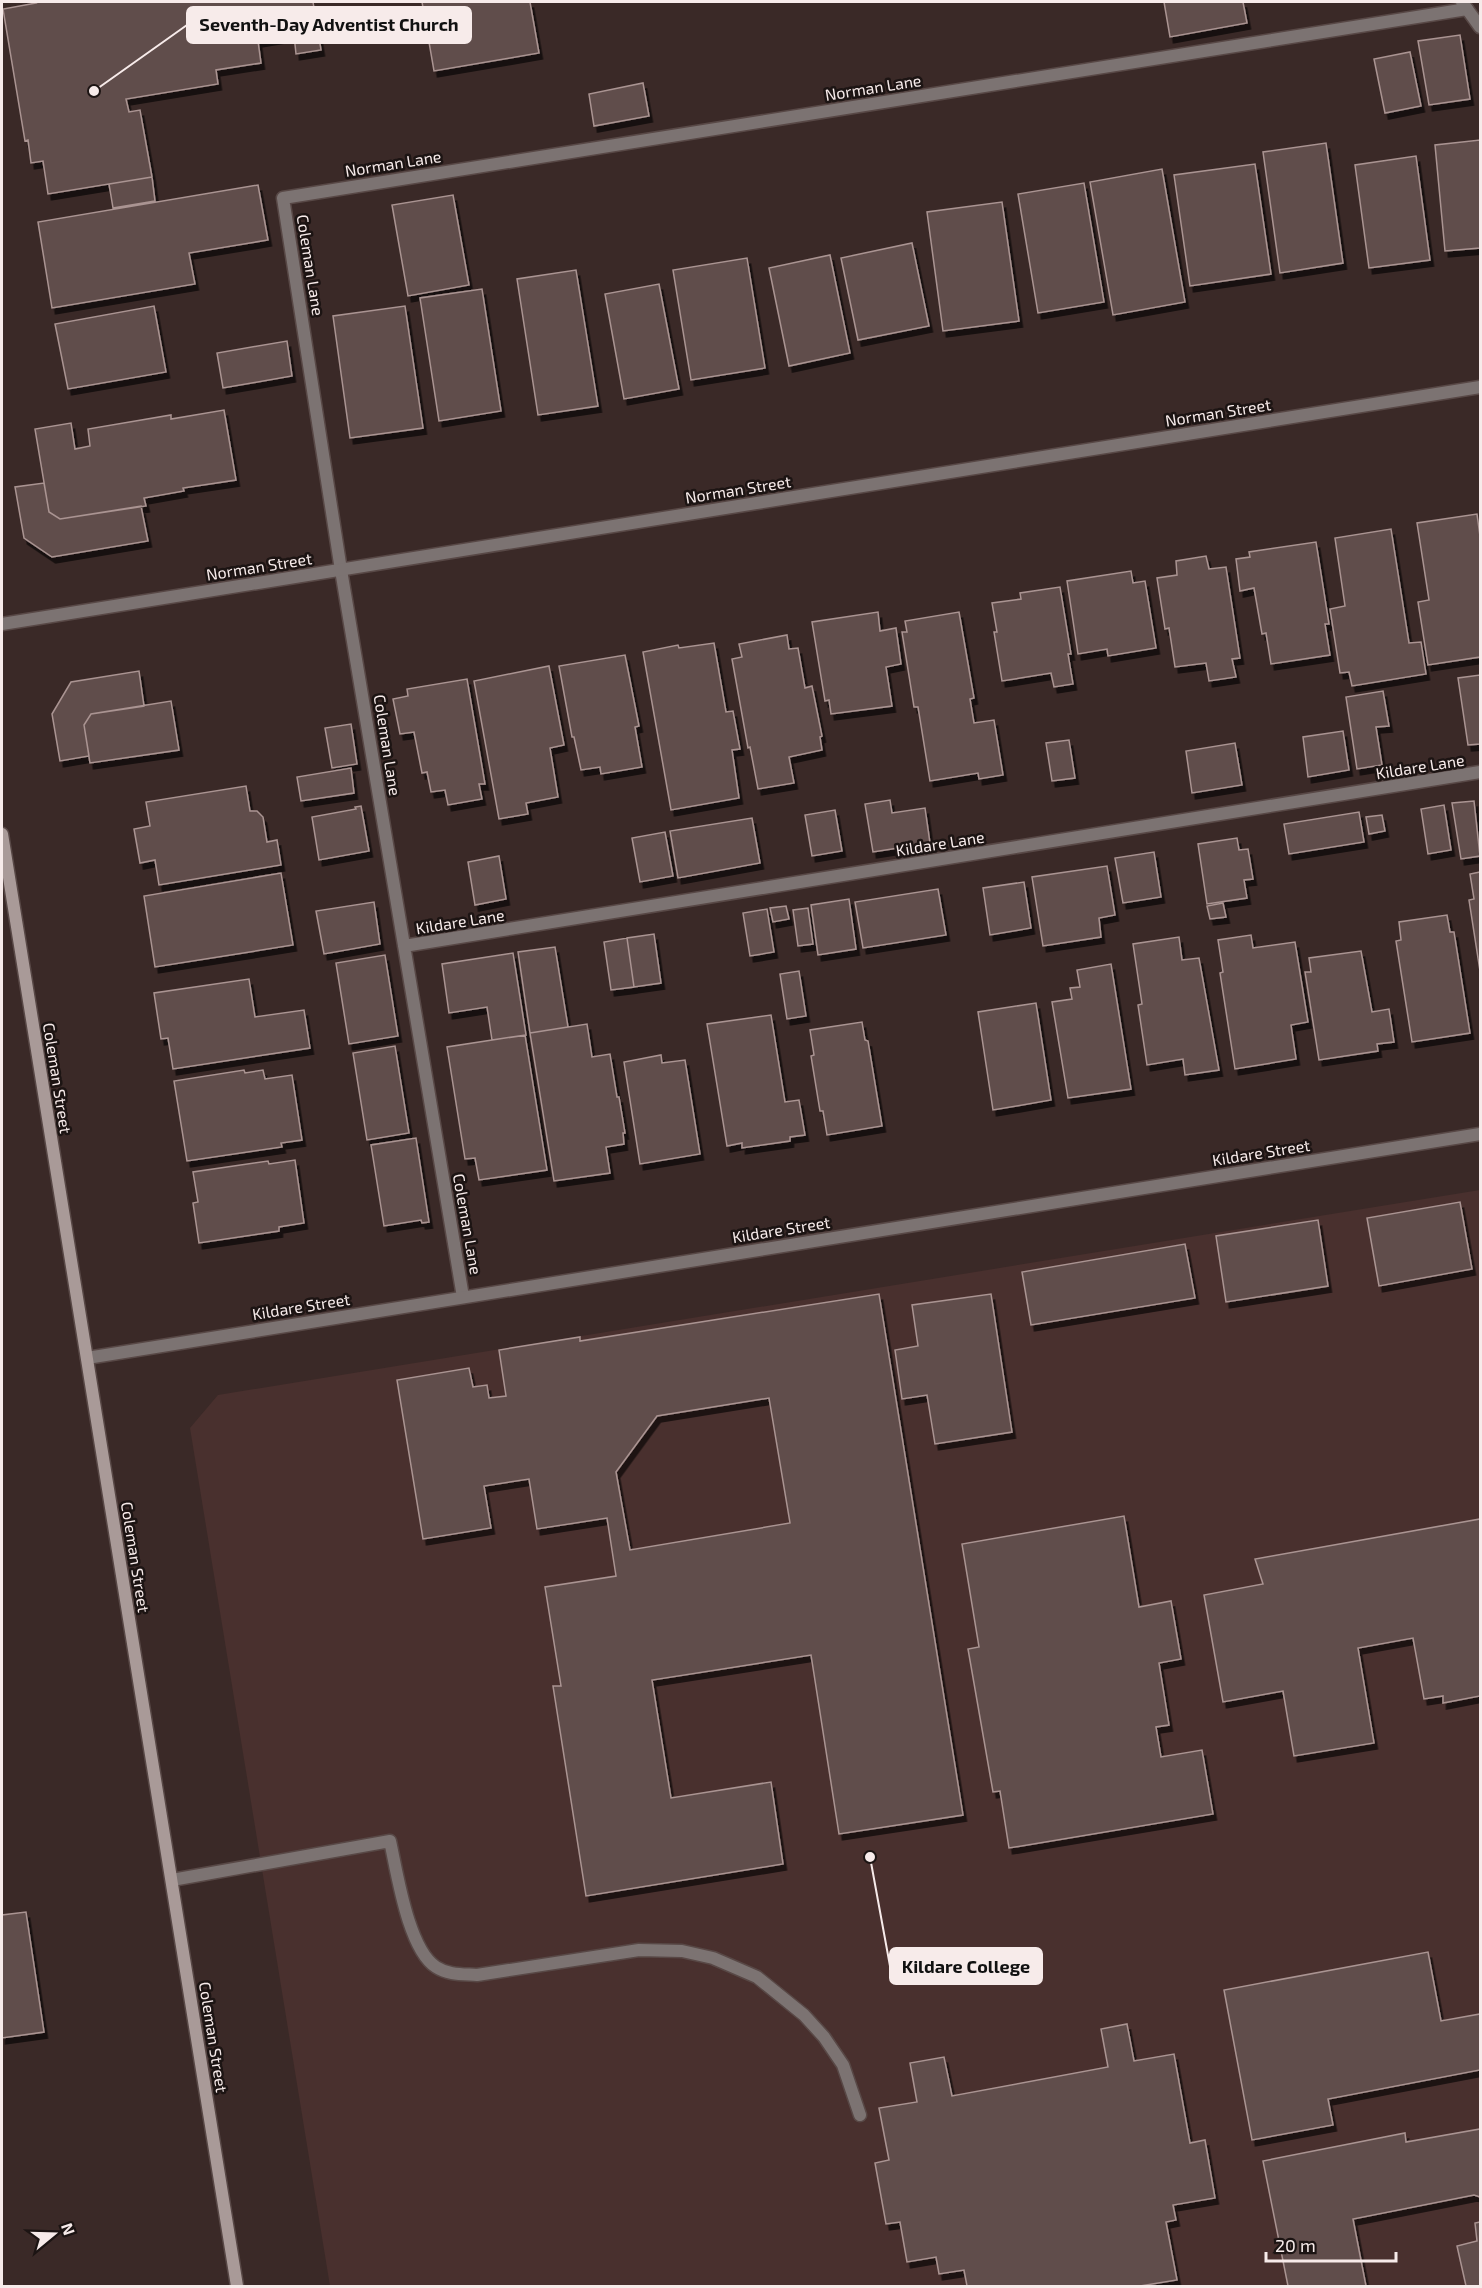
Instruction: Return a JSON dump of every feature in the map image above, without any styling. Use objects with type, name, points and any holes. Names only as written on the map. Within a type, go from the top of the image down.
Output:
[{"type":"street","points":[[1464,5],[1480,27]]},
{"type":"street","name":"Norman Lane","points":[[283,198],[1464,5]]},
{"type":"street","name":"Coleman Lane","points":[[283,198],[341,570],[463,1297]]},
{"type":"street","name":"Norman Street","points":[[2,624],[1480,387]]},
{"type":"street","name":"Kildare Lane","points":[[404,946],[1480,772]]},
{"type":"street","name":"Coleman Street","points":[[2,834],[237,2286]]},
{"type":"street","name":"Kildare Street","points":[[87,1358],[1480,1134]]},
{"type":"street","points":[[172,1880],[390,1841],[413,1936],[436,1967],[452,1974],[477,1975],[639,1950],[682,1951],[712,1958],[757,1977],[804,2015],[824,2037],[843,2065],[860,2115]]},
{"type":"shaded area","points":[[1480,1190],[1480,2286],[330,2286],[190,1428],[218,1395]]},
{"type":"building","points":[[35,2],[313,2],[321,50],[296,54],[294,35],[258,41],[261,63],[216,70],[218,84],[126,99],[129,112],[140,110],[152,177],[48,194],[43,161],[31,163],[28,140],[25,141],[3,9]]},
{"type":"building","points":[[422,2],[530,2],[539,53],[434,71]]},
{"type":"building","points":[[1164,2],[1243,2],[1247,23],[1170,37]]},
{"type":"building","points":[[1460,35],[1470,99],[1429,105],[1418,41]]},
{"type":"building","points":[[1410,52],[1421,106],[1385,113],[1374,59]]},
{"type":"building","points":[[643,83],[649,116],[594,126],[589,94]]},
{"type":"building","points":[[1480,140],[1480,248],[1445,251],[1435,145]]},
{"type":"building","points":[[1326,143],[1343,263],[1280,273],[1263,152]]},
{"type":"building","points":[[1416,156],[1430,260],[1369,268],[1355,165]]},
{"type":"building","points":[[1255,164],[1271,274],[1190,286],[1174,175]]},
{"type":"building","points":[[1162,169],[1185,302],[1113,315],[1090,182]]},
{"type":"building","points":[[152,177],[155,201],[113,208],[109,184]]},
{"type":"building","points":[[1084,183],[1104,302],[1038,313],[1018,194]]},
{"type":"building","points":[[258,185],[268,240],[189,253],[195,284],[52,308],[38,222]]},
{"type":"building","points":[[453,195],[469,285],[408,296],[392,205]]},
{"type":"building","points":[[1002,202],[1019,321],[943,331],[927,212]]},
{"type":"building","points":[[912,243],[929,326],[858,340],[841,258]]},
{"type":"building","points":[[830,255],[850,353],[789,366],[769,268]]},
{"type":"building","points":[[747,258],[765,368],[691,380],[673,270]]},
{"type":"building","points":[[576,270],[598,406],[538,415],[517,279]]},
{"type":"building","points":[[659,284],[679,389],[624,399],[605,294]]},
{"type":"building","points":[[482,289],[501,411],[439,421],[420,298]]},
{"type":"building","points":[[154,306],[166,372],[68,389],[55,324]]},
{"type":"building","points":[[405,306],[423,428],[350,438],[333,316]]},
{"type":"building","points":[[287,341],[292,376],[223,388],[217,353]]},
{"type":"building","points":[[224,410],[236,480],[183,488],[184,491],[144,498],[146,506],[60,519],[49,512],[35,429],[71,423],[75,449],[90,446],[88,429],[171,415],[171,419]]},
{"type":"building","points":[[44,483],[49,512],[60,519],[141,506],[148,541],[52,557],[24,538],[15,487]]},
{"type":"building","points":[[1477,514],[1480,536],[1480,657],[1428,665],[1418,602],[1429,600],[1417,523]]},
{"type":"building","points":[[1391,529],[1409,643],[1421,642],[1426,674],[1352,686],[1349,672],[1340,673],[1330,609],[1345,606],[1335,538]]},
{"type":"building","points":[[1316,542],[1329,624],[1325,624],[1330,655],[1271,664],[1266,633],[1262,634],[1254,588],[1240,591],[1236,559],[1250,557],[1249,552]]},
{"type":"building","points":[[1206,556],[1209,569],[1226,567],[1240,658],[1232,659],[1236,677],[1209,681],[1206,663],[1175,667],[1169,628],[1165,629],[1157,578],[1177,575],[1176,561]]},
{"type":"building","points":[[1131,571],[1133,583],[1145,581],[1156,648],[1108,656],[1107,649],[1078,654],[1067,581]]},
{"type":"building","points":[[1060,587],[1071,654],[1068,654],[1073,684],[1054,687],[1051,673],[1002,681],[992,603],[1021,599],[1020,593]]},
{"type":"building","points":[[878,612],[880,631],[896,628],[901,664],[886,667],[892,706],[831,714],[829,700],[825,701],[812,622]]},
{"type":"building","points":[[959,612],[974,698],[970,699],[974,723],[994,720],[1003,775],[979,779],[978,773],[930,781],[918,707],[914,707],[902,632],[907,632],[905,621]]},
{"type":"building","points":[[787,635],[789,649],[798,648],[805,688],[812,686],[822,736],[820,737],[822,750],[789,757],[794,783],[758,789],[732,659],[742,657],[739,644]]},
{"type":"building","points":[[714,643],[726,712],[733,711],[740,749],[732,750],[739,798],[671,810],[643,652],[678,645],[679,648]]},
{"type":"building","points":[[625,655],[639,726],[635,727],[642,767],[601,774],[600,767],[581,770],[574,737],[572,737],[559,666]]},
{"type":"building","points":[[549,666],[564,745],[550,748],[558,797],[526,803],[528,814],[499,819],[474,681]]},
{"type":"building","points":[[139,671],[144,706],[91,714],[84,725],[89,756],[60,761],[52,714],[71,682]]},
{"type":"building","points":[[1480,675],[1480,744],[1468,745],[1458,678]]},
{"type":"building","points":[[467,679],[485,784],[479,784],[482,799],[448,805],[445,790],[431,792],[427,772],[422,773],[414,732],[400,734],[393,699],[408,696],[407,689]]},
{"type":"building","points":[[1383,691],[1389,726],[1376,727],[1382,765],[1357,769],[1346,697]]},
{"type":"building","points":[[171,701],[179,750],[90,763],[84,725],[91,714]]},
{"type":"building","points":[[351,724],[357,764],[332,768],[325,728]]},
{"type":"building","points":[[1343,731],[1349,770],[1308,777],[1303,737]]},
{"type":"building","points":[[1069,740],[1075,778],[1052,781],[1046,743]]},
{"type":"building","points":[[1235,743],[1242,785],[1192,793],[1186,751]]},
{"type":"building","points":[[351,768],[354,793],[301,801],[297,777]]},
{"type":"building","points":[[246,786],[250,811],[257,811],[263,817],[267,842],[277,840],[281,865],[159,885],[155,860],[140,863],[134,829],[150,826],[146,802]]},
{"type":"building","points":[[890,800],[892,813],[925,808],[930,843],[873,852],[865,804]]},
{"type":"building","points":[[1474,801],[1480,856],[1461,859],[1452,803]]},
{"type":"building","points":[[1444,805],[1451,850],[1428,854],[1421,809]]},
{"type":"building","points":[[361,806],[369,851],[319,860],[312,817],[356,809],[355,807]]},
{"type":"building","points":[[835,810],[842,851],[812,856],[805,815]]},
{"type":"building","points":[[1359,812],[1364,842],[1289,854],[1284,824]]},
{"type":"building","points":[[1382,815],[1385,831],[1369,834],[1366,817]]},
{"type":"building","points":[[752,818],[760,863],[678,878],[670,831]]},
{"type":"building","points":[[665,832],[673,876],[640,882],[632,838]]},
{"type":"building","points":[[1237,838],[1239,850],[1248,849],[1253,879],[1244,880],[1247,898],[1207,904],[1198,844]]},
{"type":"building","points":[[1154,852],[1161,897],[1123,903],[1115,858]]},
{"type":"building","points":[[499,856],[506,899],[475,905],[468,862]]},
{"type":"building","points":[[1107,866],[1115,915],[1099,918],[1101,937],[1043,946],[1032,877]]},
{"type":"building","points":[[1480,872],[1480,971],[1469,900],[1474,899],[1470,874]]},
{"type":"building","points":[[281,873],[293,945],[155,967],[144,896]]},
{"type":"building","points":[[1024,882],[1031,928],[990,935],[983,888]]},
{"type":"building","points":[[938,889],[946,935],[863,948],[855,902]]},
{"type":"building","points":[[849,899],[856,949],[818,955],[811,905]]},
{"type":"building","points":[[374,902],[380,944],[324,954],[316,911]]},
{"type":"building","points":[[1223,903],[1226,917],[1210,919],[1207,906]]},
{"type":"building","points":[[786,906],[789,919],[773,922],[770,908]]},
{"type":"building","points":[[808,908],[813,944],[798,946],[793,910]]},
{"type":"building","points":[[767,909],[774,952],[750,956],[743,913]]},
{"type":"building","points":[[1447,915],[1450,932],[1454,932],[1470,1033],[1412,1042],[1396,941],[1401,940],[1399,922]]},
{"type":"building","points":[[654,934],[661,983],[634,987],[627,938]]},
{"type":"building","points":[[1251,935],[1253,948],[1295,942],[1308,1022],[1291,1025],[1296,1059],[1235,1069],[1220,973],[1223,972],[1218,940]]},
{"type":"building","points":[[1179,937],[1182,960],[1199,958],[1219,1070],[1185,1075],[1183,1059],[1147,1065],[1138,1005],[1142,1004],[1133,944]]},
{"type":"building","points":[[627,938],[634,987],[611,990],[604,942]]},
{"type":"building","points":[[555,947],[568,1027],[530,1033],[518,952]]},
{"type":"building","points":[[1361,951],[1372,1012],[1389,1009],[1394,1042],[1377,1044],[1378,1051],[1319,1060],[1305,972],[1311,972],[1309,958]]},
{"type":"building","points":[[513,953],[526,1035],[492,1040],[487,1007],[449,1013],[442,964]]},
{"type":"building","points":[[385,955],[398,1036],[349,1044],[336,963]]},
{"type":"building","points":[[1111,964],[1131,1089],[1068,1098],[1052,1002],[1072,999],[1070,988],[1080,987],[1077,970]]},
{"type":"building","points":[[799,971],[806,1016],[787,1019],[780,974]]},
{"type":"building","points":[[249,979],[255,1017],[304,1010],[310,1048],[173,1069],[168,1038],[161,1039],[154,993]]},
{"type":"building","points":[[1036,1003],[1051,1100],[993,1110],[978,1012]]},
{"type":"building","points":[[771,1015],[785,1102],[799,1100],[805,1135],[790,1137],[790,1141],[742,1148],[742,1143],[727,1146],[707,1024]]},
{"type":"building","points":[[862,1022],[865,1040],[868,1041],[882,1126],[827,1135],[823,1111],[820,1111],[811,1056],[814,1055],[810,1030]]},
{"type":"building","points":[[587,1024],[592,1057],[610,1054],[625,1133],[623,1133],[624,1144],[606,1147],[610,1173],[554,1181],[530,1033]]},
{"type":"building","points":[[525,1035],[547,1170],[479,1180],[475,1158],[465,1159],[447,1047]]},
{"type":"building","points":[[395,1046],[409,1133],[367,1140],[353,1053]]},
{"type":"building","points":[[661,1055],[662,1063],[685,1060],[700,1154],[640,1164],[624,1062]]},
{"type":"building","points":[[244,1070],[245,1073],[263,1070],[265,1079],[292,1075],[302,1140],[281,1143],[282,1147],[187,1161],[174,1081]]},
{"type":"building","points":[[416,1138],[429,1222],[422,1223],[421,1220],[384,1226],[371,1145]]},
{"type":"building","points":[[295,1160],[304,1223],[279,1227],[279,1231],[199,1243],[193,1203],[198,1202],[193,1172],[268,1161],[269,1164]]},
{"type":"building","points":[[1460,1202],[1472,1269],[1379,1286],[1367,1218]]},
{"type":"building","points":[[1318,1220],[1328,1286],[1226,1302],[1216,1236]]},
{"type":"building","points":[[1185,1244],[1195,1298],[1031,1325],[1022,1272]]},
{"type":"building","points":[[879,1294],[963,1815],[839,1834],[811,1655],[652,1680],[671,1798],[771,1782],[783,1864],[586,1896],[553,1686],[561,1686],[545,1587],[616,1576],[607,1518],[537,1529],[529,1479],[484,1486],[491,1528],[423,1539],[397,1380],[469,1368],[473,1387],[487,1385],[489,1398],[506,1396],[499,1350],[580,1337],[580,1341]],"holes":[[[769,1398],[790,1523],[630,1550],[616,1472],[657,1416]]]},
{"type":"building","points":[[991,1294],[1012,1432],[935,1444],[927,1395],[902,1399],[895,1350],[918,1346],[912,1305]]},
{"type":"building","points":[[1124,1516],[1139,1607],[1171,1601],[1181,1659],[1159,1663],[1169,1725],[1156,1727],[1161,1757],[1202,1750],[1213,1814],[1009,1848],[1000,1791],[993,1792],[968,1649],[979,1647],[962,1544]]},
{"type":"building","points":[[1480,1519],[1480,1696],[1443,1703],[1443,1696],[1424,1699],[1413,1638],[1358,1648],[1374,1743],[1294,1756],[1283,1691],[1223,1702],[1204,1595],[1263,1584],[1255,1559]]},
{"type":"building","points":[[26,1912],[44,2032],[2,2038],[2,1915]]},
{"type":"building","points":[[1428,1952],[1441,2021],[1480,2014],[1480,2070],[1328,2099],[1333,2125],[1252,2140],[1224,1990]]},
{"type":"building","points":[[1127,2024],[1134,2061],[1174,2054],[1190,2143],[1205,2140],[1215,2198],[1173,2205],[1176,2220],[1166,2222],[1177,2280],[1140,2286],[967,2286],[964,2270],[939,2274],[936,2257],[907,2262],[900,2222],[886,2224],[875,2163],[889,2160],[879,2108],[917,2102],[910,2063],[944,2057],[952,2096],[1108,2067],[1101,2029]]},
{"type":"building","points":[[1480,2129],[1480,2197],[1474,2195],[1353,2219],[1366,2286],[1288,2286],[1263,2161],[1405,2133],[1406,2142]]},
{"type":"building","points":[[1480,2222],[1480,2286],[1466,2286],[1457,2246],[1477,2241],[1475,2223]]},
{"type":"place","name":"Seventh-Day Adventist Church","points":[[94,91]]},
{"type":"place","name":"Kildare College","points":[[870,1857]]}]
